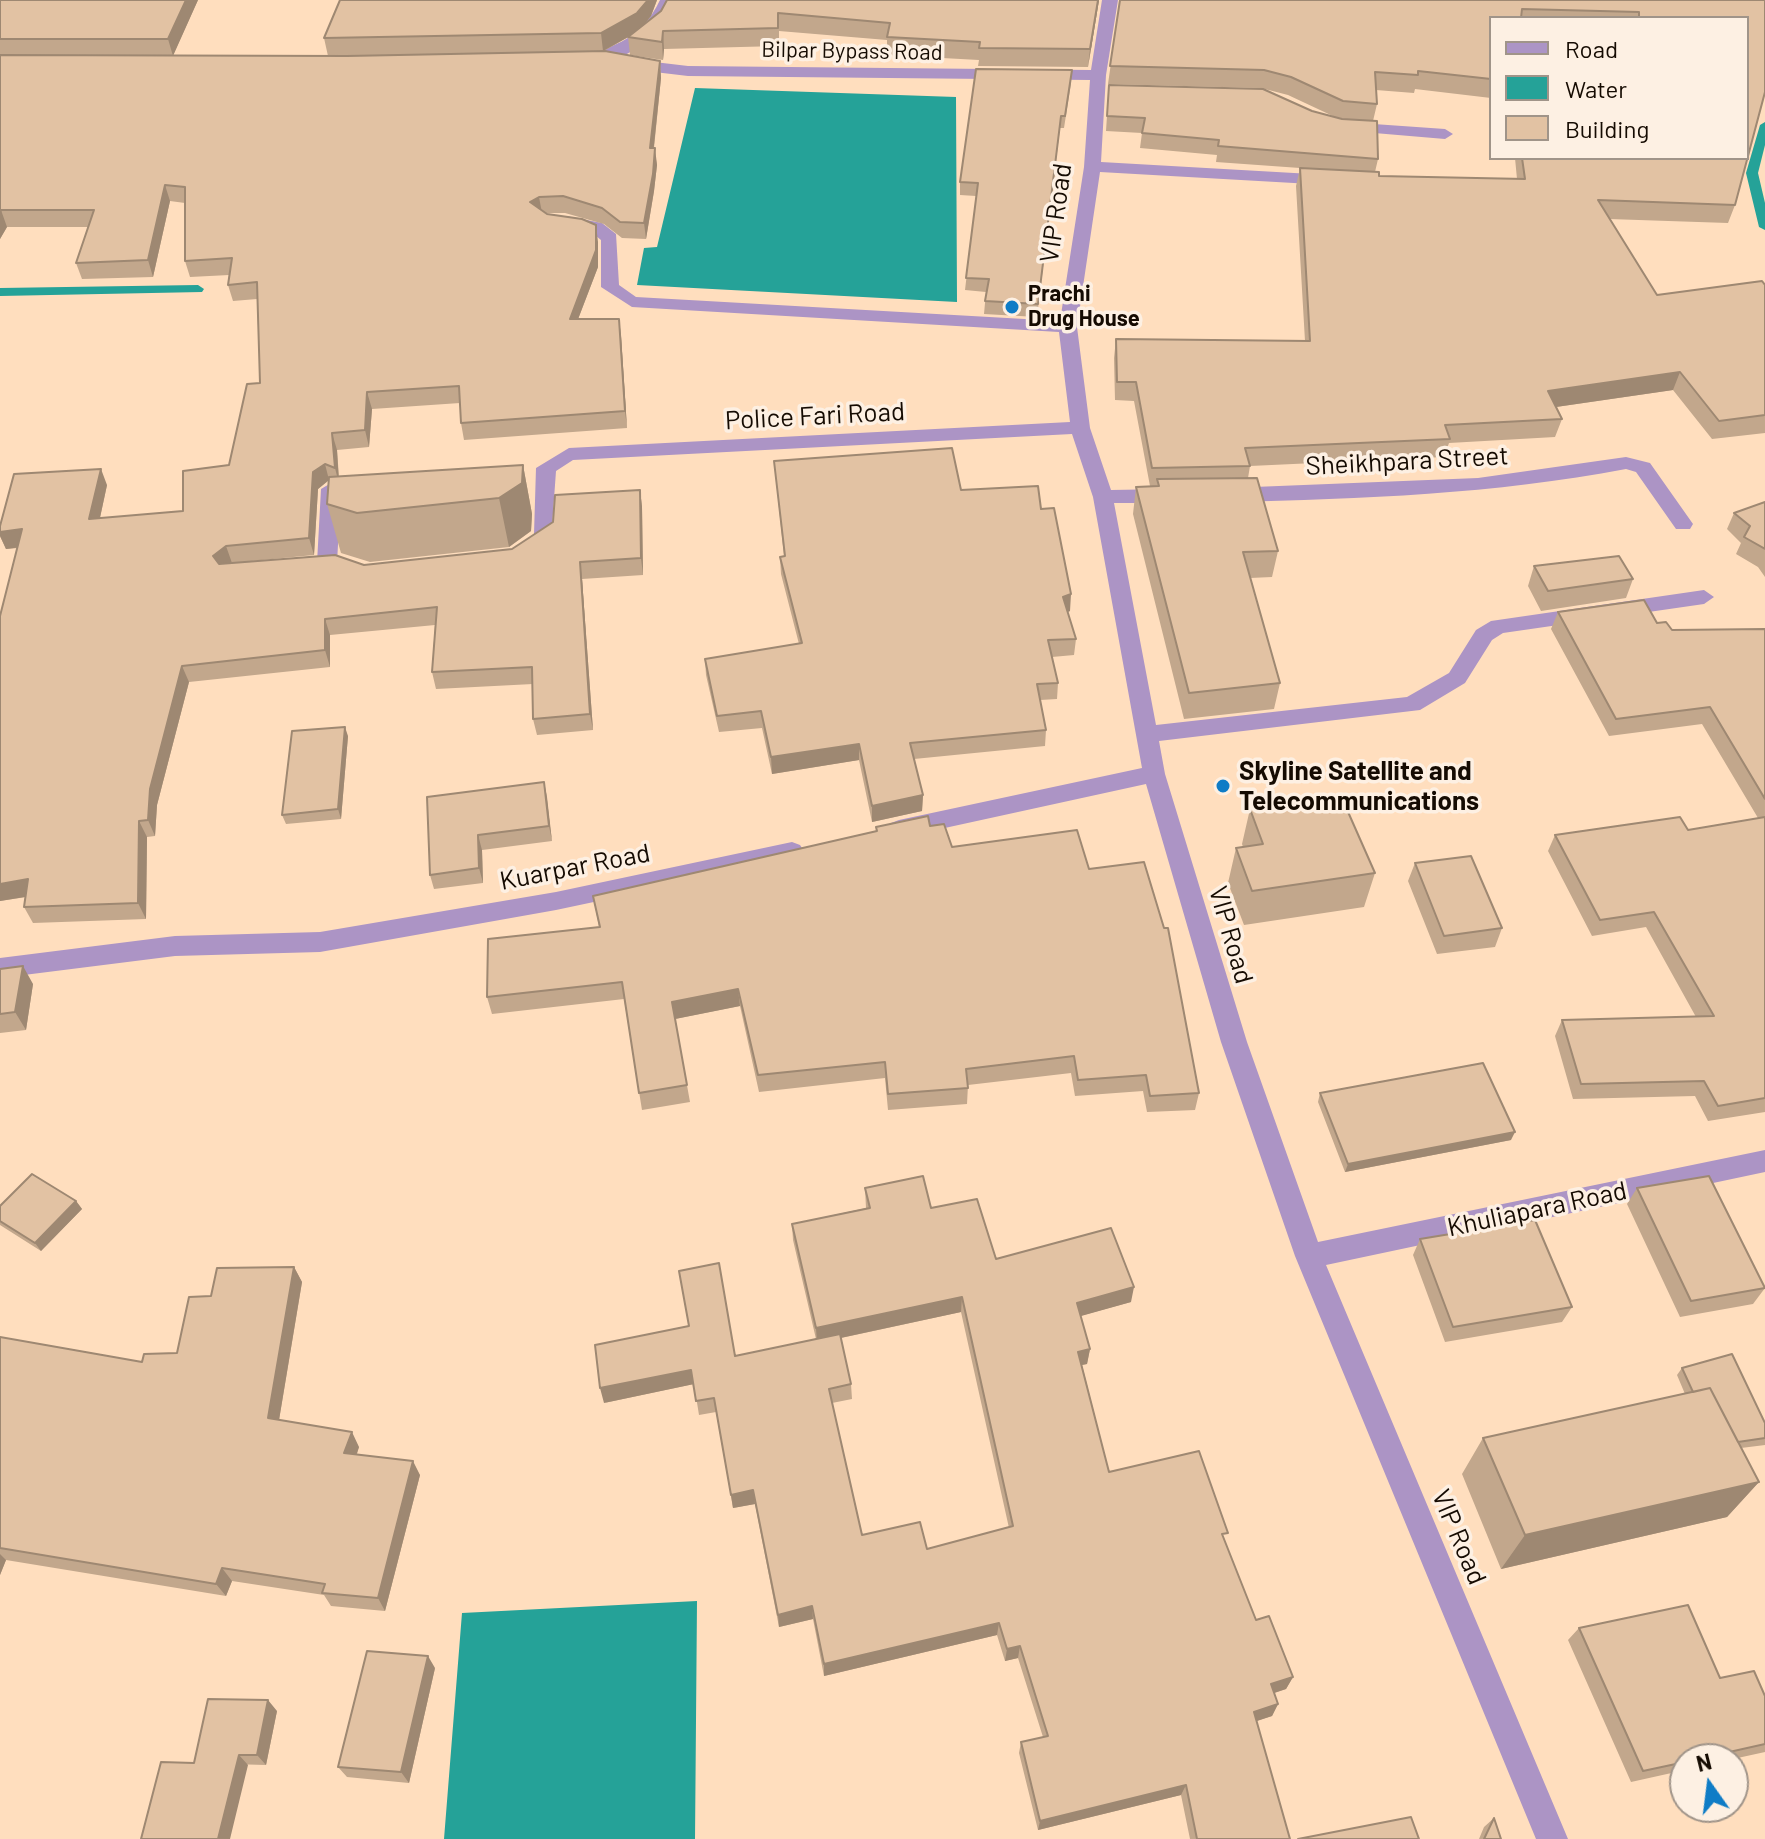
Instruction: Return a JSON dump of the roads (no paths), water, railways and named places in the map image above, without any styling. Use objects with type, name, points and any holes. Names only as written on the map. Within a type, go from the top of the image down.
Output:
[{"type":"street","points":[[607,59],[646,36],[661,18],[668,0]]},
{"type":"street","name":"VIP Road","points":[[1110,0],[1103,86],[1068,327],[1080,428],[1103,497],[1154,774],[1234,1042],[1309,1256],[1552,1839]]},
{"type":"street","name":"Bilpar Bypass Road","points":[[563,60],[607,59],[652,69],[688,71],[1103,86]]},
{"type":"street","points":[[1330,124],[1445,134]]},
{"type":"street","points":[[1092,167],[1354,182]]},
{"type":"street","points":[[544,220],[596,227],[610,238],[610,287],[632,302],[1068,327]]},
{"type":"street","name":"Police Fari Road","points":[[500,558],[524,553],[544,536],[546,468],[555,459],[569,454],[1080,428]]},
{"type":"street","name":"Sheikhpara Street","points":[[1103,497],[1414,491],[1499,484],[1626,463],[1643,467],[1683,524]]},
{"type":"street","points":[[331,489],[319,564],[350,563]]},
{"type":"street","points":[[1146,734],[1412,704],[1457,678],[1484,635],[1498,626],[1704,597]]},
{"type":"street","points":[[878,833],[1154,774]]},
{"type":"street","name":"Kuarpar Road","points":[[0,968],[175,946],[320,942],[556,901],[817,846]]},
{"type":"street","name":"Khuliapara Road","points":[[1309,1256],[1765,1161]]},
{"type":"water","points":[[695,88],[956,97],[957,302],[637,285],[644,248],[657,247]]},
{"type":"water","points":[[697,1601],[695,1839],[444,1839],[462,1613]]},
{"type":"waterway","points":[[1765,125],[1752,173],[1765,227]]},
{"type":"waterway","points":[[0,292],[198,289]]},
{"type":"place","name":"Prachi Drug House","points":[[1012,307]]},
{"type":"place","name":"Skyline Satellite and Telecommunications","points":[[1223,786]]}]
